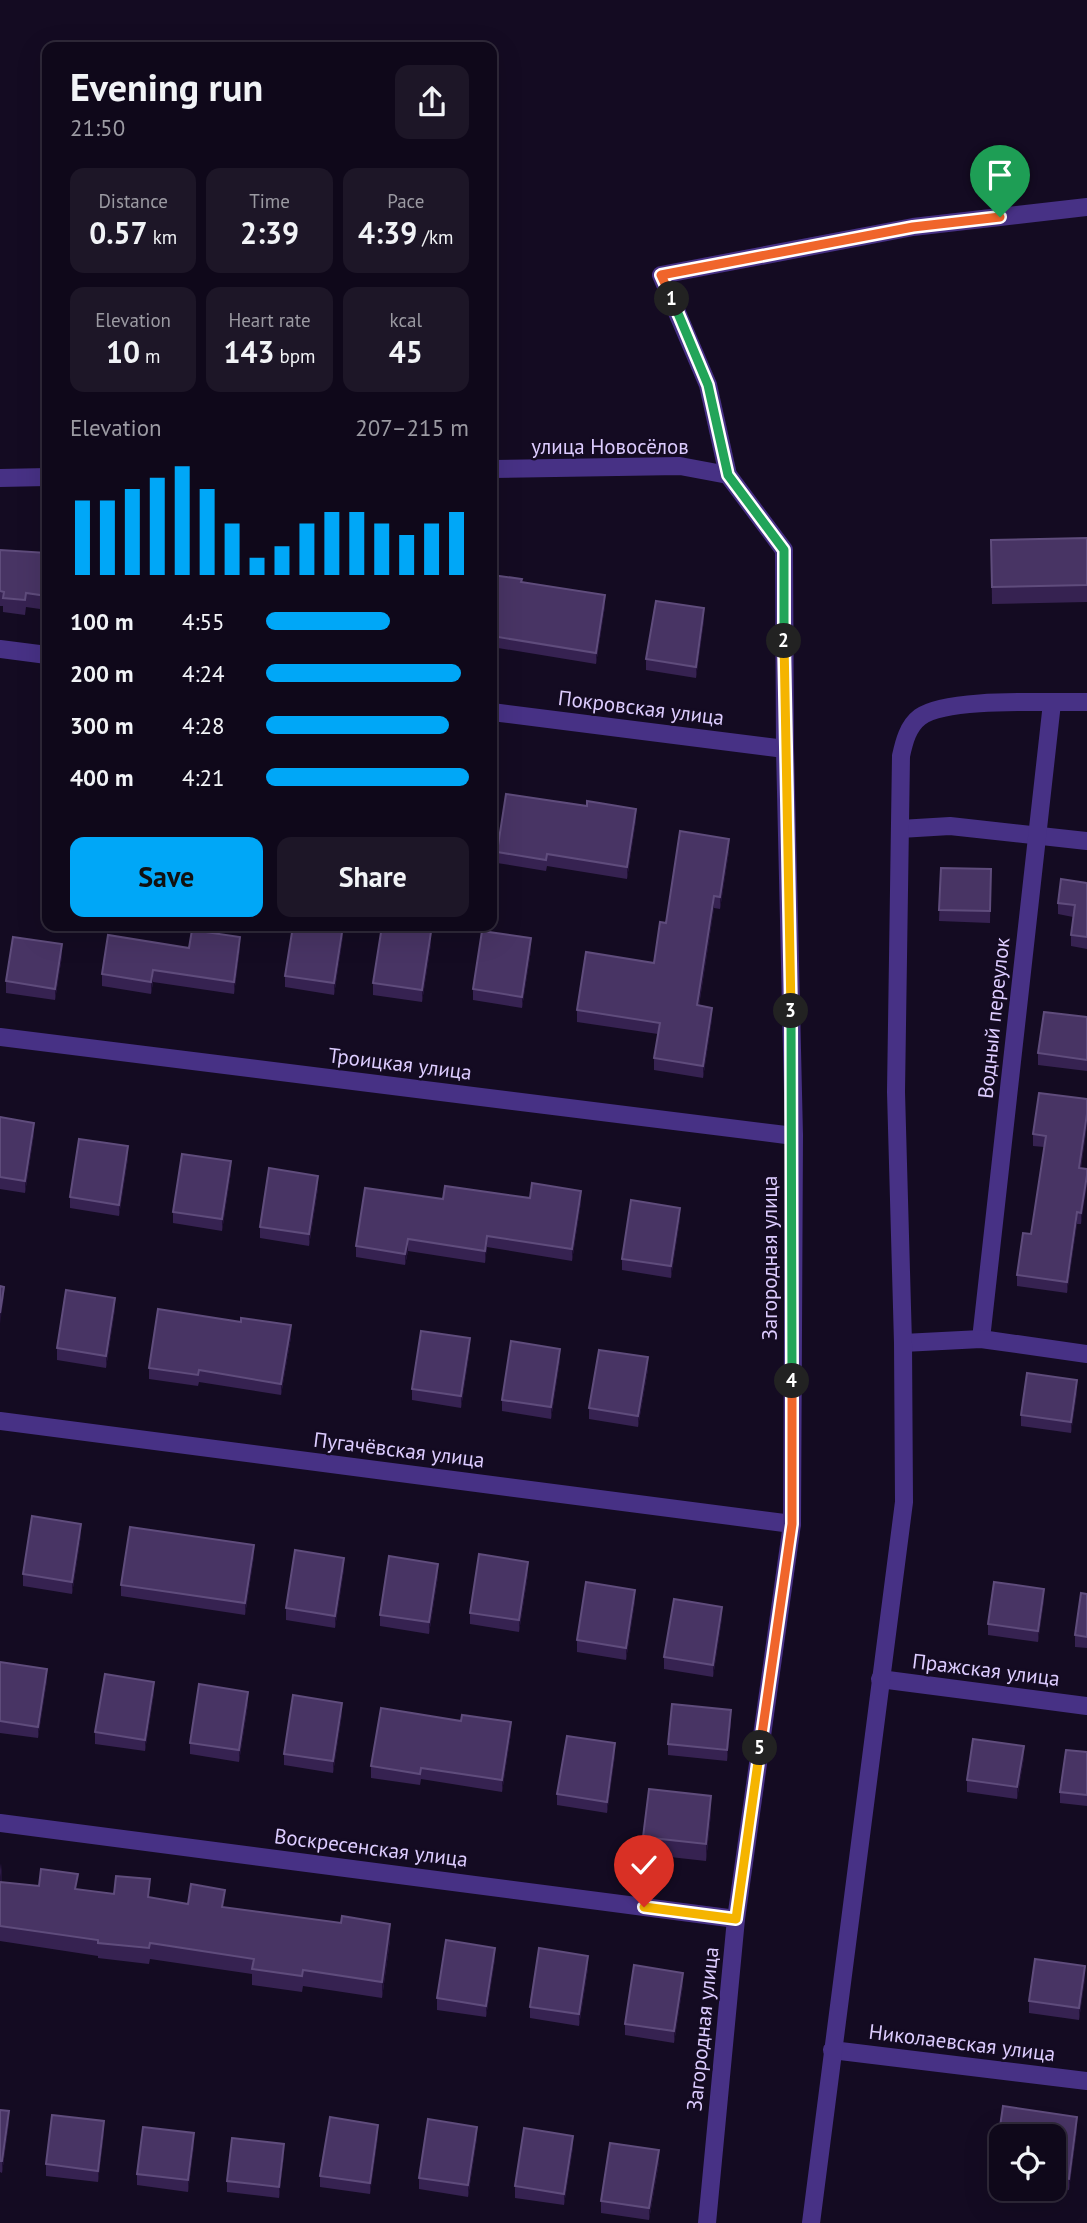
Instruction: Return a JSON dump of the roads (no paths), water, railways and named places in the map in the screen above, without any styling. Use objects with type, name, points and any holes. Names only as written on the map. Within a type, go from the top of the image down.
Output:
[{"type":"street","points":[[728,475],[708,385],[661,275],[913,227],[1087,207]]},
{"type":"street","name":"улица Новосёлов","points":[[497,469],[680,466],[728,475]]},
{"type":"street","name":"Загородная улица","points":[[707,2223],[736,1919],[792,1524],[794,1136],[785,749],[784,550],[728,475]]},
{"type":"street","points":[[0,478],[42,477]]},
{"type":"street","points":[[0,649],[42,654]]},
{"type":"street","points":[[811,2223],[904,1502],[903,1343],[896,1092],[901,756],[906,736],[919,718],[949,706],[1087,702]]},
{"type":"street","name":"Водный переулок","points":[[981,1339],[1052,703]]},
{"type":"street","name":"Покровская улица","points":[[497,713],[785,749]]},
{"type":"street","points":[[900,829],[950,826],[1087,841]]},
{"type":"street","name":"Троицкая улица","points":[[0,1037],[794,1136]]},
{"type":"street","points":[[903,1343],[981,1339],[1087,1354]]},
{"type":"street","name":"Пугачёвская улица","points":[[0,1422],[792,1524]]},
{"type":"street","name":"Пражская улица","points":[[880,1679],[1087,1706]]},
{"type":"street","name":"Воскресенская улица","points":[[0,1823],[736,1919]]},
{"type":"street","name":"Николаевская улица","points":[[832,2050],[1087,2081]]}]
